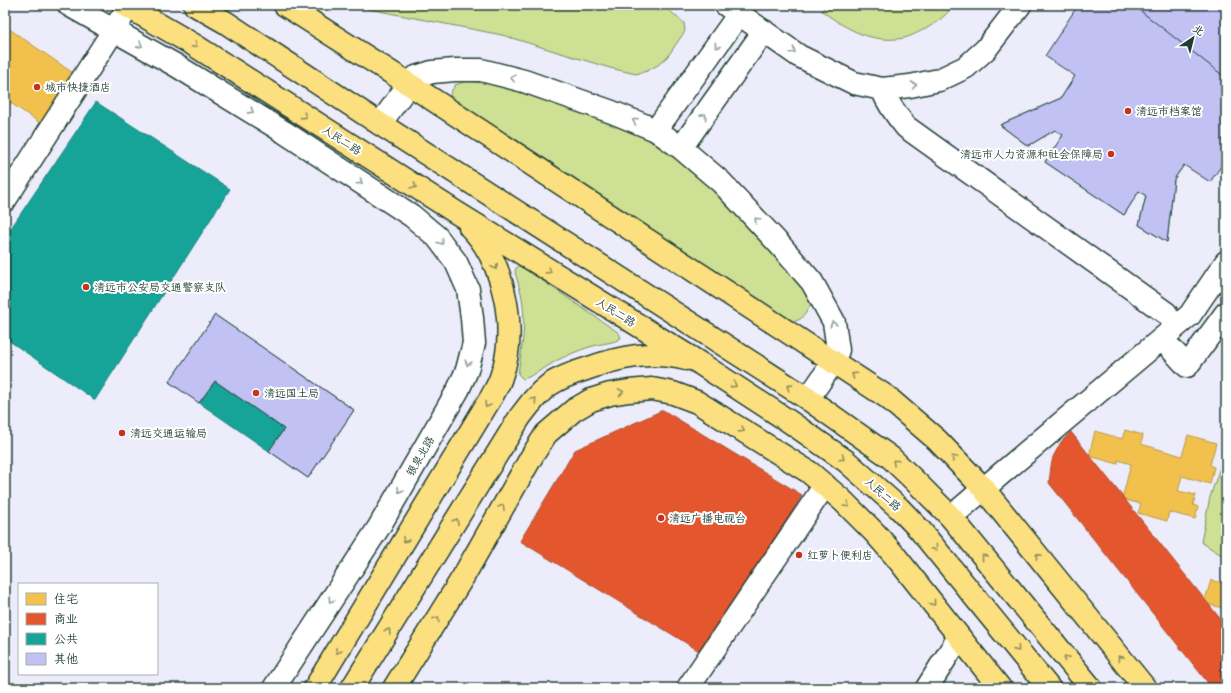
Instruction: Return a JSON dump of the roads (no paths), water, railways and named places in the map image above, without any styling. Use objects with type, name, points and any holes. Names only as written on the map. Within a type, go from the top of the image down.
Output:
[{"type":"main road","points":[[195,5],[231,26],[380,124],[808,399],[890,457],[951,517],[1091,688]]},
{"type":"main road","points":[[285,5],[409,84],[887,397],[937,440],[983,488],[1145,688]]},
{"type":"main road","name":"人民二路","points":[[127,6],[194,45],[456,214],[701,364],[790,422],[846,461],[899,508],[920,530],[1049,688]]},
{"type":"main road","points":[[315,688],[492,396],[501,376],[506,356],[508,331],[508,312],[504,293],[498,272],[486,247],[476,233],[456,214]]},
{"type":"main road","points":[[352,688],[533,398],[565,376],[603,363],[628,357],[653,354],[670,355],[701,364]]},
{"type":"main road","points":[[582,370],[591,400]]},
{"type":"main road","points":[[394,688],[463,577],[546,434],[574,410],[591,400],[629,390],[652,390],[672,393],[697,402],[809,472],[842,500],[874,532],[1000,688]]},
{"type":"street","points":[[69,5],[113,30]]},
{"type":"street","points":[[656,130],[733,10],[799,56],[854,83],[882,89],[910,86],[939,80],[966,67],[986,49],[1020,5]]},
{"type":"street","points":[[5,200],[127,6]]},
{"type":"street","name":"银泉北路","points":[[113,30],[177,66],[277,128],[412,216],[437,237],[456,262],[468,289],[474,343],[467,370],[458,390],[379,527],[274,688]]},
{"type":"street","points":[[681,148],[764,31]]},
{"type":"street","points":[[380,124],[409,84],[416,77],[432,72],[481,70],[531,84],[612,112],[656,130],[681,148],[721,182],[780,244],[812,282],[834,322],[838,350],[834,361],[808,399]]},
{"type":"street","points":[[882,89],[894,114],[906,127],[1166,313]]},
{"type":"street","points":[[951,517],[983,488],[1190,315],[1226,262]]},
{"type":"street","points":[[1162,339],[1188,366],[1226,313]]},
{"type":"street","points":[[688,688],[825,485]]},
{"type":"street","points":[[927,688],[960,637]]},
{"type":"place","name":"城市快捷酒店","points":[[37,87]]},
{"type":"place","name":"清远市档案馆","points":[[1128,111]]},
{"type":"place","name":"清远市人力资源和社会保障局","points":[[1111,154]]},
{"type":"place","name":"清远市公安局交通警察支队","points":[[86,287]]},
{"type":"place","name":"清远国土局","points":[[256,393]]},
{"type":"place","name":"清远交通运输局","points":[[122,433]]},
{"type":"place","name":"清远广播电视台","points":[[661,518]]},
{"type":"place","name":"红萝卜便利店","points":[[799,555]]}]
